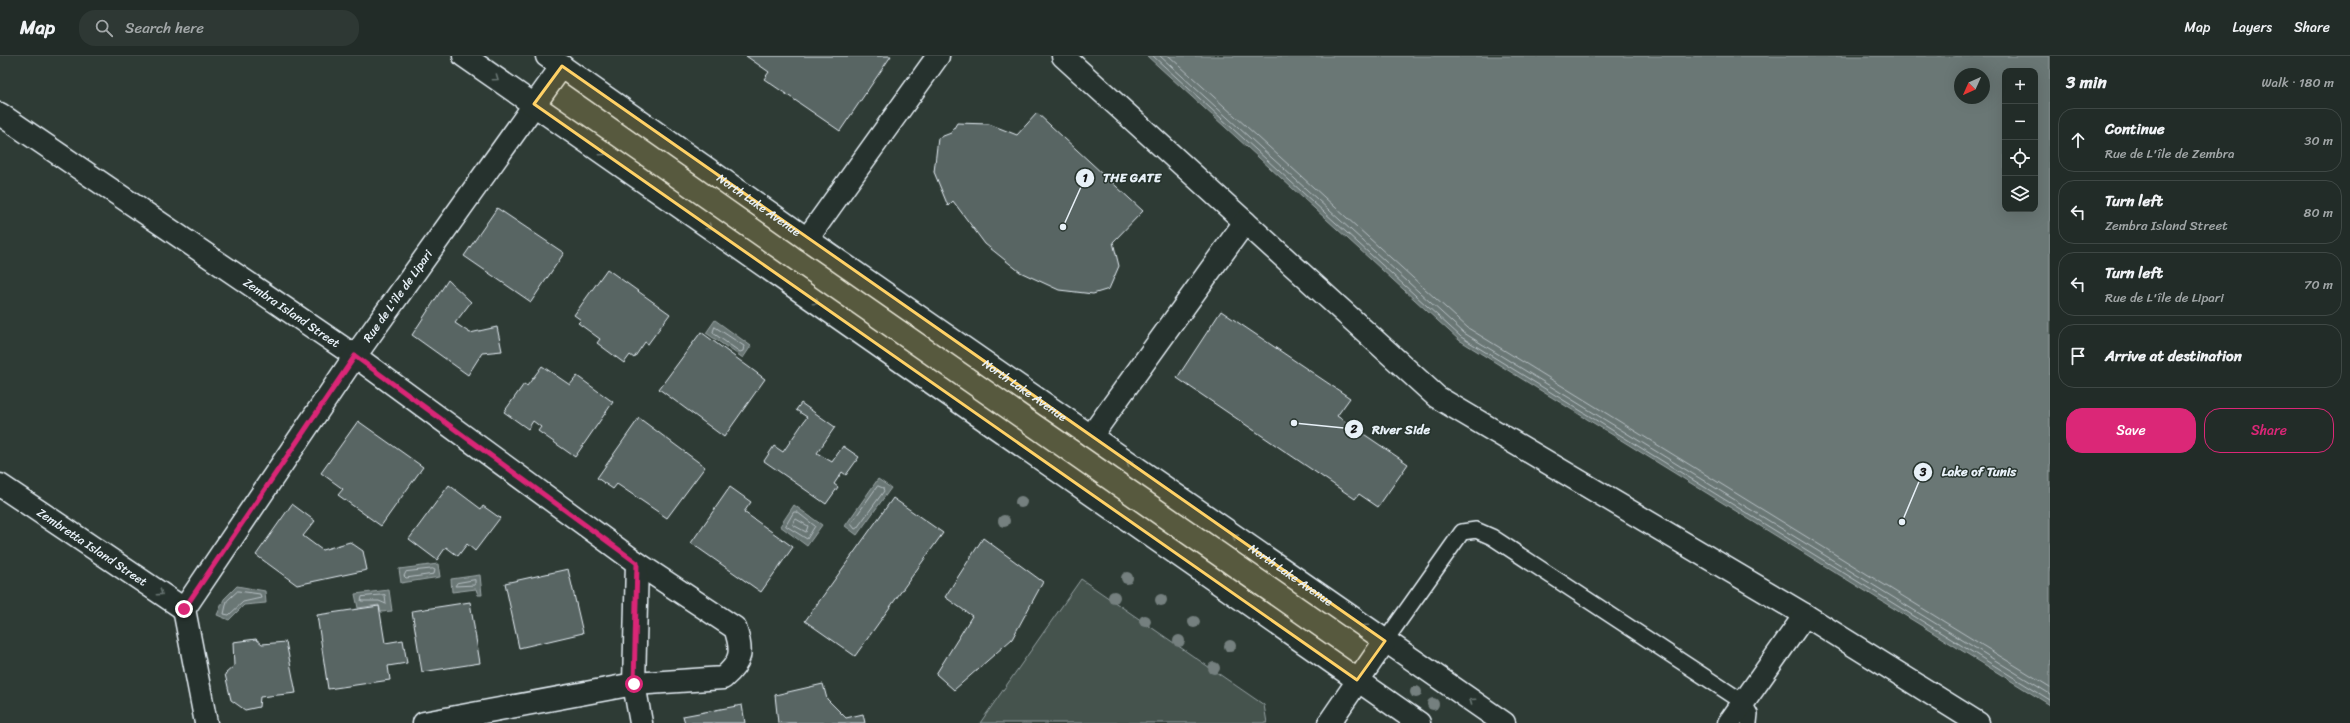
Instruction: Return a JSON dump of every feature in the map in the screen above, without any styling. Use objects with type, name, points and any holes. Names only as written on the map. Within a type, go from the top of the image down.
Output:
[{"type":"street","points":[[464,56],[1419,723]]},
{"type":"street","points":[[807,239],[938,56]]},
{"type":"street","points":[[1063,56],[1437,397],[1805,615],[1978,723]]},
{"type":"street","name":"Rue de L'île de Lipari","points":[[184,609],[355,356],[534,104],[560,59]]},
{"type":"street","name":"North Lake Avenue","points":[[560,59],[807,239],[1504,723]]},
{"type":"street","name":"Zembra Island Street","points":[[0,114],[355,356],[637,563],[736,628],[740,641],[740,656],[734,669],[723,678],[634,684]]},
{"type":"street","points":[[1091,436],[1245,222]]},
{"type":"street","name":"Zembretta Island Street","points":[[0,486],[184,609]]},
{"type":"street","points":[[637,563],[634,684],[642,723]]},
{"type":"street","points":[[184,609],[206,723]]},
{"type":"street","points":[[1728,723],[1805,615]]},
{"type":"street","points":[[1329,723],[1385,641]]},
{"type":"street","points":[[424,723],[634,684]]},
{"type":"lane","points":[[1385,641],[1462,532],[1476,530],[1492,537],[1743,702],[1750,714],[1749,723]]},
{"type":"highlighted area","points":[[562,66],[1385,641],[1357,680],[534,104]]},
{"type":"shaded area","points":[[1081,579],[1264,705],[1267,723],[980,723]]},
{"type":"water","points":[[1147,56],[2050,56],[2050,705],[1459,340]]},
{"type":"water","points":[[715,320],[751,346],[743,358],[706,333]]},
{"type":"water","points":[[878,479],[891,488],[857,535],[845,526]]},
{"type":"water","points":[[794,505],[822,525],[807,546],[780,526]]},
{"type":"water","points":[[438,564],[440,577],[401,583],[399,569]]},
{"type":"water","points":[[480,575],[482,595],[478,595],[476,589],[452,592],[451,579]]},
{"type":"water","points":[[237,586],[265,591],[266,603],[244,605],[229,620],[217,615],[224,599]]},
{"type":"water","points":[[389,590],[392,611],[381,612],[379,605],[358,608],[355,594]]},
{"type":"building","points":[[746,56],[891,56],[840,131],[764,79],[769,72]]},
{"type":"building","points":[[1037,113],[1143,211],[1113,242],[1119,266],[1109,289],[1093,294],[1059,290],[1020,272],[985,244],[953,201],[948,206],[934,172],[938,138],[951,133],[957,123],[989,124],[1017,135]]},
{"type":"building","points":[[497,208],[564,253],[531,302],[464,256]]},
{"type":"building","points":[[607,269],[670,314],[648,344],[645,342],[634,358],[630,355],[624,363],[597,343],[600,339],[578,323],[581,320],[574,315]]},
{"type":"building","points":[[448,280],[471,302],[455,323],[470,333],[497,327],[502,351],[482,353],[468,375],[412,335]]},
{"type":"building","points":[[1221,311],[1350,398],[1337,416],[1408,464],[1378,507],[1359,494],[1355,499],[1177,378]]},
{"type":"building","points":[[701,332],[765,379],[724,437],[659,389]]},
{"type":"building","points":[[542,366],[570,385],[577,376],[613,402],[575,457],[538,431],[541,427],[533,421],[528,429],[504,412],[524,384],[527,386]]},
{"type":"building","points":[[801,403],[835,427],[817,453],[832,462],[843,446],[859,457],[846,475],[842,472],[834,484],[838,487],[826,504],[764,461],[774,446],[783,452],[807,417],[796,410]]},
{"type":"building","points":[[639,418],[705,467],[667,518],[617,484],[613,489],[597,478]]},
{"type":"building","points":[[358,421],[423,467],[381,526],[338,495],[343,489],[321,473]]},
{"type":"building","points":[[449,485],[481,509],[483,506],[500,518],[475,551],[467,544],[458,556],[446,547],[437,560],[409,539]]},
{"type":"building","points":[[730,487],[751,502],[744,512],[793,547],[761,592],[691,543]]},
{"type":"building","points":[[893,498],[943,533],[855,656],[805,621]]},
{"type":"building","points":[[292,504],[315,521],[303,536],[322,550],[350,542],[363,551],[367,570],[297,585],[256,555]]},
{"type":"building","points":[[983,538],[1043,582],[1012,639],[954,690],[936,674],[972,616],[945,597]]},
{"type":"building","points":[[568,569],[583,633],[519,648],[505,583]]},
{"type":"building","points":[[470,602],[480,663],[422,672],[412,611]]},
{"type":"building","points":[[379,606],[385,643],[403,640],[407,663],[388,666],[390,680],[328,689],[317,615]]},
{"type":"building","points":[[256,639],[262,644],[286,642],[296,693],[260,697],[259,707],[245,710],[231,700],[225,674],[234,666],[233,642]]},
{"type":"building","points":[[823,684],[827,699],[846,718],[863,714],[865,723],[778,723],[775,695]]},
{"type":"building","points":[[742,705],[745,723],[685,723],[683,716]]},
{"type":"place","name":"THE GATE","points":[[1063,227]]},
{"type":"place","name":"River Side","points":[[1294,423]]},
{"type":"place","name":"Lake of Tunis","points":[[1902,522]]},
{"type":"route","points":[[184,609],[355,356],[637,563],[634,684]]}]
